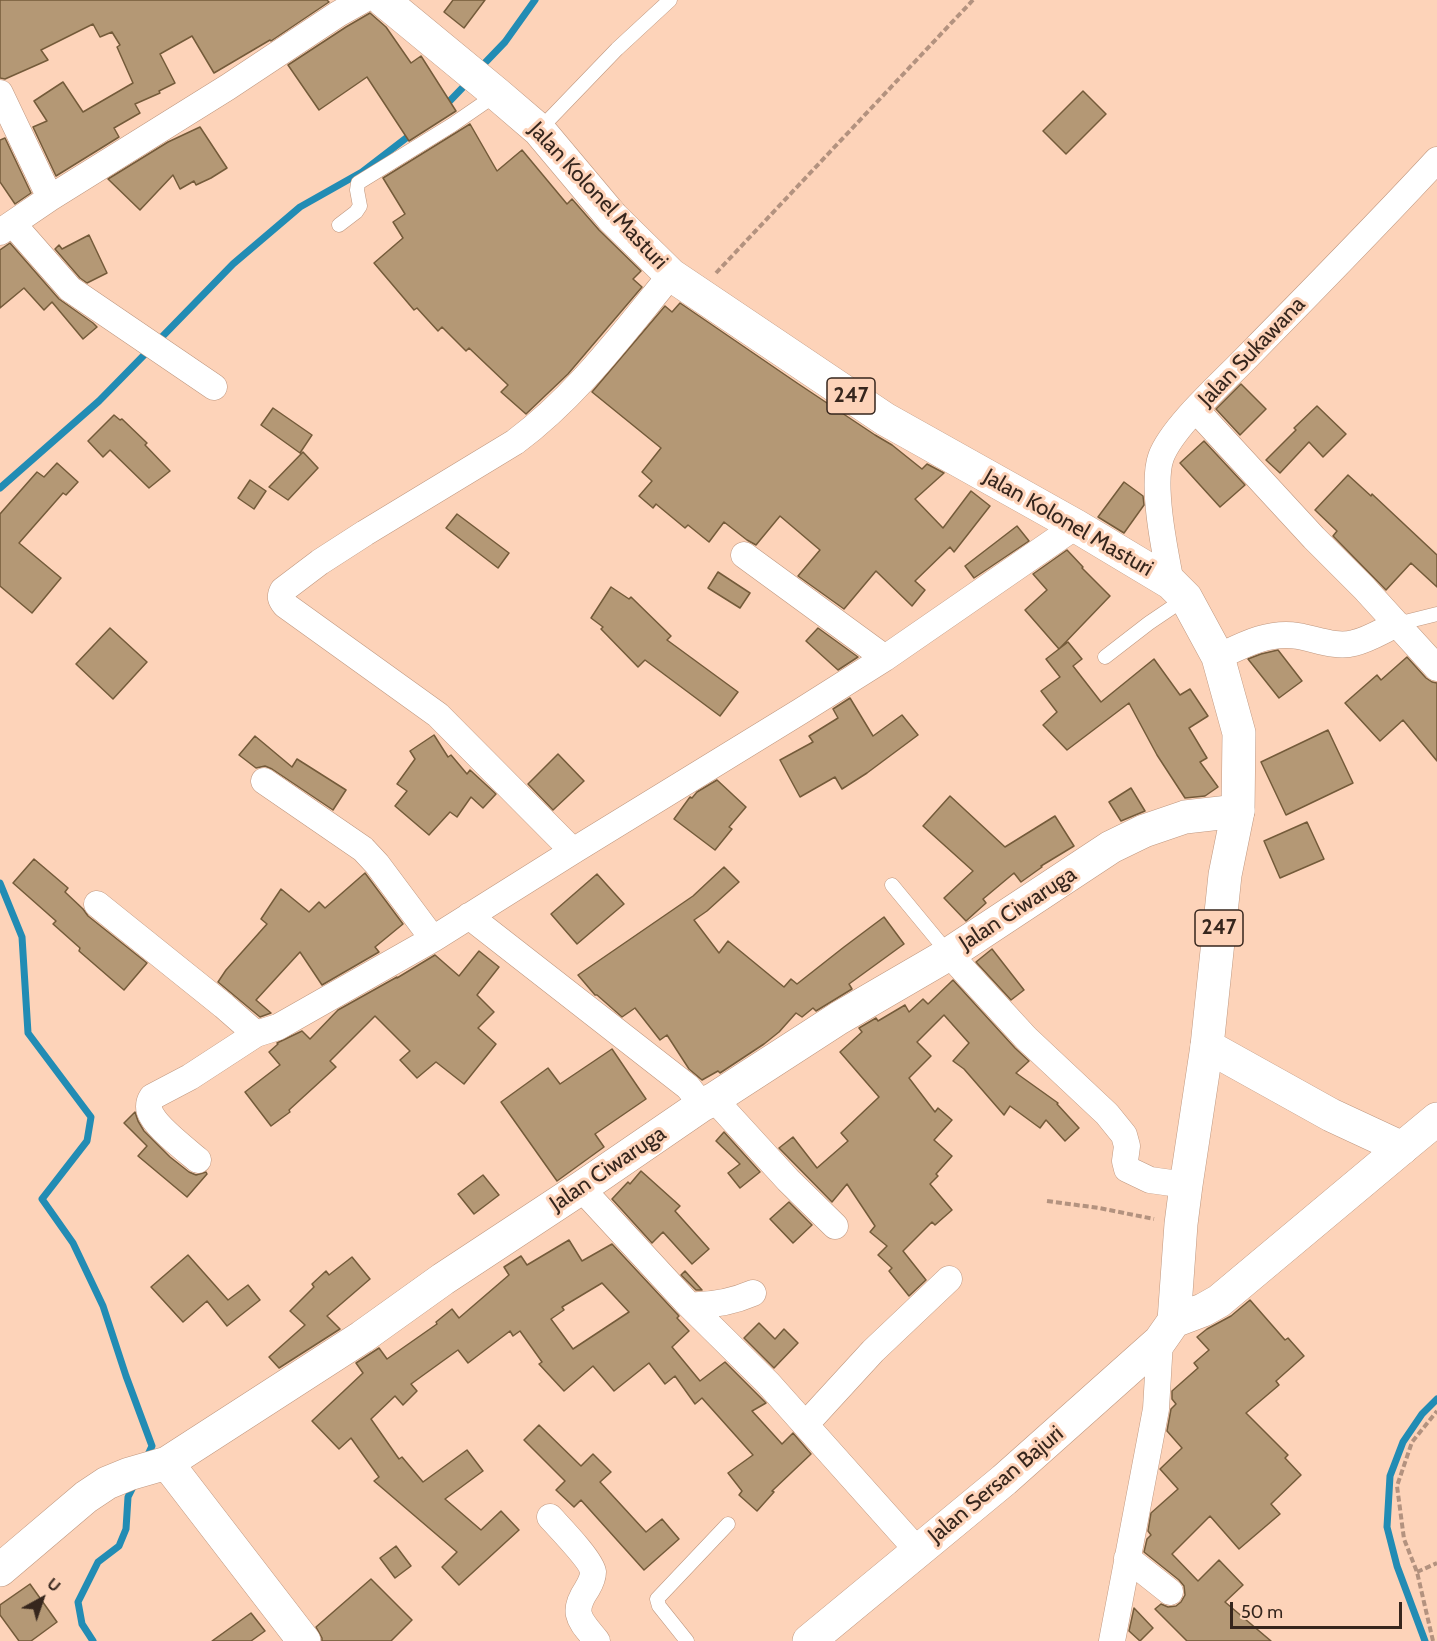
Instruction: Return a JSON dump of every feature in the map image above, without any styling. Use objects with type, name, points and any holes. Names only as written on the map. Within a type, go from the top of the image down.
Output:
[{"type":"main road","name":"Jalan Kolonel Masturi","points":[[383,0],[539,130],[612,217],[684,284],[885,419],[1077,526],[1178,590]]},
{"type":"main road","name":"247","points":[[1178,590],[1218,657],[1239,733],[1238,811],[1224,884],[1207,1046]]},
{"type":"main road","name":"Jalan Ciwaruga","points":[[0,1569],[86,1497],[107,1483],[167,1463],[362,1337],[443,1279],[708,1102],[839,1018],[949,954],[1111,847],[1166,823],[1185,818],[1238,811]]},
{"type":"main road","points":[[1167,1331],[1207,1046],[1321,1110],[1402,1148],[1437,1119]]},
{"type":"main road","name":"Jalan Sersan Bajuri","points":[[809,1641],[1004,1480],[1167,1331],[1226,1296],[1402,1148]]},
{"type":"main road","points":[[167,1463],[304,1641]]},
{"type":"street","points":[[214,387],[70,289],[6,228],[363,0]]},
{"type":"street","points":[[0,93],[50,198]]},
{"type":"street","name":"Jalan Sukawana","points":[[1178,590],[1161,515],[1158,466],[1167,444],[1196,410],[1437,160]]},
{"type":"street","points":[[573,851],[438,715],[285,605],[280,598],[283,590],[320,562],[506,448],[534,428],[684,284]]},
{"type":"street","points":[[1196,410],[1437,668]]},
{"type":"street","points":[[198,1160],[152,1117],[149,1100],[152,1097],[190,1077],[256,1034],[278,1027],[433,939],[885,658],[1077,526]]},
{"type":"street","points":[[744,555],[885,658]]},
{"type":"street","points":[[1218,657],[1254,639],[1277,635],[1297,636],[1333,644],[1354,644],[1397,624]]},
{"type":"street","points":[[264,781],[363,849],[377,864],[433,939]]},
{"type":"street","points":[[97,904],[256,1034]]},
{"type":"street","points":[[469,916],[708,1102],[835,1226]]},
{"type":"street","points":[[949,954],[1026,1038],[1107,1114],[1124,1135],[1127,1146],[1125,1161],[1127,1169],[1150,1180],[1186,1185]]},
{"type":"street","points":[[581,1188],[689,1305],[768,1383],[918,1551]]},
{"type":"street","points":[[806,1424],[873,1351],[949,1279]]},
{"type":"street","points":[[689,1305],[735,1300],[753,1293]]},
{"type":"street","points":[[1112,1641],[1156,1409],[1167,1331]]},
{"type":"street","points":[[550,1517],[588,1560],[593,1571],[590,1583],[579,1600],[578,1608],[579,1616],[597,1641]]},
{"type":"street","points":[[1127,1558],[1170,1593]]},
{"type":"lane","points":[[539,130],[617,49],[670,0]]},
{"type":"lane","points":[[339,225],[360,206],[358,183],[452,125],[497,94]]},
{"type":"lane","points":[[1105,657],[1149,622],[1178,590]]},
{"type":"lane","points":[[1397,624],[1437,614]]},
{"type":"lane","points":[[892,885],[949,954]]},
{"type":"lane","points":[[687,1641],[659,1606],[657,1599],[729,1524]]},
{"type":"path","points":[[684,284],[973,0]]},
{"type":"path","points":[[1047,1201],[1099,1208],[1181,1224]]},
{"type":"path","points":[[1433,1641],[1417,1572],[1404,1539],[1397,1486],[1412,1442],[1437,1411]]},
{"type":"path","points":[[1417,1572],[1437,1563]]},
{"type":"building","points":[[0,0],[327,0],[329,2],[271,41],[214,73],[192,36],[160,54],[175,83],[159,91],[160,93],[135,104],[140,113],[114,128],[119,137],[56,176],[33,127],[47,121],[34,101],[63,82],[83,112],[133,83],[117,47],[120,45],[112,32],[100,37],[93,24],[41,50],[48,60],[5,79],[0,78]]},
{"type":"building","points":[[453,0],[485,0],[464,28],[444,12]]},
{"type":"building","points":[[370,13],[386,27],[411,63],[421,56],[456,111],[409,141],[367,77],[319,110],[288,65]]},
{"type":"building","points":[[1083,91],[1106,114],[1066,154],[1043,131]]},
{"type":"building","points":[[470,124],[497,171],[522,150],[567,204],[572,199],[599,230],[641,271],[633,279],[642,287],[568,374],[526,414],[501,392],[508,385],[469,348],[466,351],[442,327],[438,331],[417,308],[414,310],[374,263],[403,238],[393,222],[405,214],[383,178]]},
{"type":"building","points":[[200,127],[227,168],[211,178],[196,185],[194,181],[180,189],[173,175],[140,210],[108,179],[168,142]]},
{"type":"building","points":[[5,138],[31,193],[15,204],[0,182],[0,140]]},
{"type":"building","points":[[89,235],[107,273],[87,283],[55,249],[59,245],[62,249]]},
{"type":"building","points":[[10,243],[59,299],[97,327],[83,339],[52,302],[44,310],[24,288],[0,308],[0,250]]},
{"type":"building","points":[[680,303],[892,445],[922,469],[927,464],[944,473],[915,499],[943,528],[971,491],[990,506],[954,552],[950,547],[915,581],[925,590],[912,606],[876,571],[844,609],[798,576],[820,550],[780,516],[756,545],[724,522],[709,542],[688,525],[685,528],[656,504],[653,508],[639,496],[652,481],[642,472],[661,448],[592,392],[665,306],[672,312]]},
{"type":"building","points":[[1241,384],[1266,409],[1240,435],[1216,409]]},
{"type":"building","points":[[1317,406],[1346,434],[1323,457],[1309,442],[1280,473],[1266,460]]},
{"type":"building","points":[[273,408],[312,435],[300,453],[261,425]]},
{"type":"building","points":[[114,415],[122,419],[147,443],[145,445],[170,471],[149,488],[110,450],[103,457],[88,441]]},
{"type":"building","points":[[1204,441],[1245,485],[1220,507],[1180,463]]},
{"type":"building","points":[[303,452],[318,468],[288,500],[269,487]]},
{"type":"building","points":[[57,463],[78,482],[66,495],[63,493],[19,543],[61,578],[32,613],[0,586],[0,514],[37,472],[44,477]]},
{"type":"building","points":[[1348,475],[1371,496],[1372,494],[1437,555],[1437,587],[1411,563],[1386,590],[1333,536],[1337,531],[1315,510]]},
{"type":"building","points":[[250,480],[266,491],[254,509],[238,498]]},
{"type":"building","points":[[1124,482],[1143,496],[1144,505],[1124,533],[1098,517]]},
{"type":"building","points":[[457,514],[509,553],[498,568],[446,528]]},
{"type":"building","points":[[1017,526],[1029,541],[974,578],[965,566]]},
{"type":"building","points":[[1067,550],[1110,596],[1059,649],[1025,610],[1047,590],[1033,574]]},
{"type":"building","points":[[718,572],[750,593],[740,608],[708,588]]},
{"type":"building","points":[[611,587],[629,599],[631,597],[671,636],[667,640],[738,692],[720,716],[645,660],[638,667],[601,629],[603,627],[591,618]]},
{"type":"building","points":[[110,628],[147,662],[113,699],[76,664]]},
{"type":"building","points":[[818,628],[858,657],[838,670],[806,641]]},
{"type":"building","points":[[1068,642],[1082,659],[1073,666],[1101,702],[1154,659],[1180,695],[1190,689],[1208,716],[1189,728],[1207,758],[1200,762],[1218,787],[1205,796],[1185,798],[1157,755],[1129,703],[1067,750],[1043,725],[1057,712],[1041,691],[1060,677],[1046,659]]},
{"type":"building","points":[[1278,650],[1302,681],[1279,698],[1248,659]]},
{"type":"building","points":[[1407,657],[1426,678],[1437,683],[1437,761],[1403,720],[1380,741],[1345,703],[1377,675],[1381,680]]},
{"type":"building","points":[[850,698],[873,736],[902,715],[918,735],[842,789],[835,777],[800,797],[780,760],[813,742],[809,736],[838,718],[833,709]]},
{"type":"building","points":[[1328,730],[1353,783],[1286,815],[1261,762]]},
{"type":"building","points":[[434,735],[448,757],[451,755],[467,774],[470,770],[496,794],[483,808],[471,797],[457,817],[450,812],[429,835],[395,806],[407,791],[397,784],[415,759],[410,751]]},
{"type":"building","points":[[255,736],[292,767],[297,759],[346,790],[333,810],[272,769],[265,766],[256,768],[239,755]]},
{"type":"building","points":[[558,754],[584,781],[553,810],[528,784]]},
{"type":"building","points":[[717,780],[746,807],[729,827],[732,829],[715,850],[674,819],[690,797],[692,798],[697,792]]},
{"type":"building","points":[[1131,788],[1145,811],[1121,821],[1109,802]]},
{"type":"building","points":[[950,796],[1005,847],[1055,816],[1074,846],[1041,866],[1021,882],[1014,873],[983,899],[986,903],[966,921],[944,898],[973,871],[923,826]]},
{"type":"building","points":[[1307,822],[1324,859],[1280,878],[1264,841]]},
{"type":"building","points":[[34,859],[68,888],[65,892],[88,916],[147,963],[124,990],[79,951],[80,948],[53,924],[56,921],[13,883]]},
{"type":"building","points":[[724,867],[739,882],[694,920],[719,953],[728,941],[784,987],[791,979],[797,984],[884,917],[904,944],[849,984],[852,989],[816,1011],[813,1008],[802,1017],[796,1013],[779,1032],[764,1044],[720,1073],[718,1071],[702,1080],[689,1069],[667,1035],[660,1040],[635,1008],[622,1017],[595,995],[578,975],[693,896]]},
{"type":"building","points":[[365,873],[403,924],[375,947],[379,952],[322,985],[300,952],[256,1000],[271,1013],[260,1017],[218,982],[267,924],[261,919],[281,889],[309,912],[319,902],[325,908]]},
{"type":"building","points":[[597,874],[624,904],[577,944],[551,914]]},
{"type":"building","points":[[992,949],[1024,990],[1011,1000],[976,962]]},
{"type":"building","points":[[479,951],[499,967],[477,995],[494,1012],[478,1028],[496,1044],[464,1084],[436,1062],[417,1078],[400,1060],[410,1051],[375,1016],[330,1061],[336,1067],[289,1110],[290,1112],[271,1126],[245,1092],[280,1065],[269,1052],[277,1043],[302,1031],[310,1039],[338,1010],[435,955],[459,976]]},
{"type":"building","points":[[953,980],[1029,1061],[1016,1073],[1058,1103],[1079,1128],[1065,1141],[1046,1120],[1040,1128],[1010,1106],[1004,1115],[964,1069],[953,1061],[969,1043],[944,1015],[917,1042],[931,1056],[909,1078],[935,1112],[938,1108],[952,1120],[934,1140],[952,1156],[930,1184],[952,1210],[935,1225],[932,1222],[903,1251],[926,1280],[909,1296],[889,1271],[892,1268],[878,1255],[887,1246],[870,1232],[875,1226],[847,1184],[832,1202],[779,1148],[793,1137],[817,1168],[848,1141],[841,1133],[879,1097],[840,1052],[862,1032],[859,1028],[876,1018],[878,1021],[905,1005],[909,1012],[923,999],[928,1004]]},
{"type":"building","points":[[612,1049],[646,1099],[595,1134],[604,1147],[557,1181],[501,1102],[548,1068],[560,1084]]},
{"type":"building","points":[[135,1112],[144,1131],[170,1157],[196,1175],[206,1172],[207,1174],[187,1197],[138,1156],[147,1146],[124,1123]]},
{"type":"building","points":[[724,1132],[760,1172],[740,1188],[728,1173],[740,1164],[716,1141]]},
{"type":"building","points":[[641,1171],[680,1206],[675,1211],[709,1249],[692,1264],[663,1232],[652,1243],[612,1199]]},
{"type":"building","points":[[483,1175],[499,1195],[474,1214],[458,1194]]},
{"type":"building","points":[[789,1202],[812,1225],[793,1243],[770,1219]]},
{"type":"building","points":[[569,1240],[582,1261],[612,1244],[679,1316],[677,1318],[689,1331],[672,1347],[700,1381],[725,1362],[766,1403],[752,1411],[782,1444],[793,1433],[811,1454],[772,1491],[774,1492],[757,1511],[739,1495],[742,1491],[728,1473],[753,1455],[702,1398],[695,1404],[675,1376],[665,1384],[649,1363],[614,1391],[593,1366],[564,1391],[539,1364],[542,1362],[520,1331],[513,1336],[510,1331],[468,1363],[458,1350],[411,1384],[417,1391],[403,1405],[395,1396],[371,1419],[399,1459],[402,1457],[423,1482],[467,1450],[483,1471],[445,1499],[481,1530],[501,1511],[519,1530],[459,1585],[442,1567],[457,1552],[374,1481],[379,1477],[351,1438],[339,1449],[312,1421],[363,1373],[356,1363],[379,1348],[387,1359],[437,1324],[436,1322],[452,1309],[459,1318],[509,1275],[504,1267],[521,1256],[527,1265]],"holes":[[[602,1283],[629,1312],[573,1349],[551,1319],[564,1310],[562,1307]]]},
{"type":"building","points":[[188,1255],[228,1300],[248,1285],[260,1300],[227,1326],[207,1301],[183,1322],[151,1287]]},
{"type":"building","points":[[352,1257],[370,1279],[327,1316],[340,1329],[279,1368],[269,1357],[305,1325],[290,1311],[326,1271],[329,1275]]},
{"type":"building","points":[[685,1271],[702,1290],[696,1290],[681,1275]]},
{"type":"building","points":[[1250,1300],[1285,1340],[1288,1338],[1304,1356],[1276,1381],[1279,1385],[1246,1413],[1288,1455],[1285,1458],[1301,1475],[1271,1504],[1280,1514],[1239,1549],[1210,1516],[1172,1554],[1198,1581],[1219,1560],[1243,1585],[1225,1602],[1271,1641],[1187,1641],[1155,1609],[1161,1604],[1168,1607],[1176,1606],[1185,1595],[1184,1586],[1144,1552],[1147,1539],[1151,1535],[1148,1531],[1151,1513],[1178,1489],[1160,1469],[1182,1448],[1167,1431],[1171,1409],[1176,1404],[1172,1399],[1172,1391],[1198,1368],[1194,1363],[1209,1350],[1197,1337],[1231,1316]]},
{"type":"building","points":[[759,1323],[775,1339],[784,1329],[798,1343],[774,1368],[744,1338]]},
{"type":"building","points":[[539,1425],[581,1466],[593,1454],[611,1472],[600,1482],[646,1532],[662,1519],[679,1539],[644,1570],[581,1500],[574,1507],[556,1490],[565,1481],[524,1440]]},
{"type":"building","points":[[396,1546],[411,1566],[395,1578],[380,1558]]},
{"type":"building","points":[[371,1579],[412,1620],[391,1641],[322,1641],[316,1627]]},
{"type":"building","points":[[30,1584],[57,1622],[31,1641],[19,1641],[0,1615],[0,1605]]},
{"type":"building","points":[[1134,1608],[1153,1628],[1140,1641],[1129,1631]]},
{"type":"building","points":[[251,1613],[265,1631],[251,1641],[212,1641]]},
{"type":"waterway","points":[[480,68],[505,42],[535,0]]},
{"type":"waterway","points":[[443,108],[469,81]]},
{"type":"waterway","points":[[157,342],[233,264],[300,207],[362,172],[414,132]]},
{"type":"waterway","points":[[0,488],[99,401],[149,350]]},
{"type":"waterway","points":[[0,883],[22,937],[28,1033],[91,1117],[87,1141],[42,1199],[73,1243],[103,1306],[152,1446],[146,1459]]},
{"type":"waterway","points":[[1425,1641],[1397,1566],[1387,1527],[1390,1476],[1403,1442],[1422,1414],[1437,1399]]},
{"type":"waterway","points":[[93,1641],[82,1624],[78,1602],[98,1562],[119,1546],[126,1529],[128,1497],[134,1485]]}]
